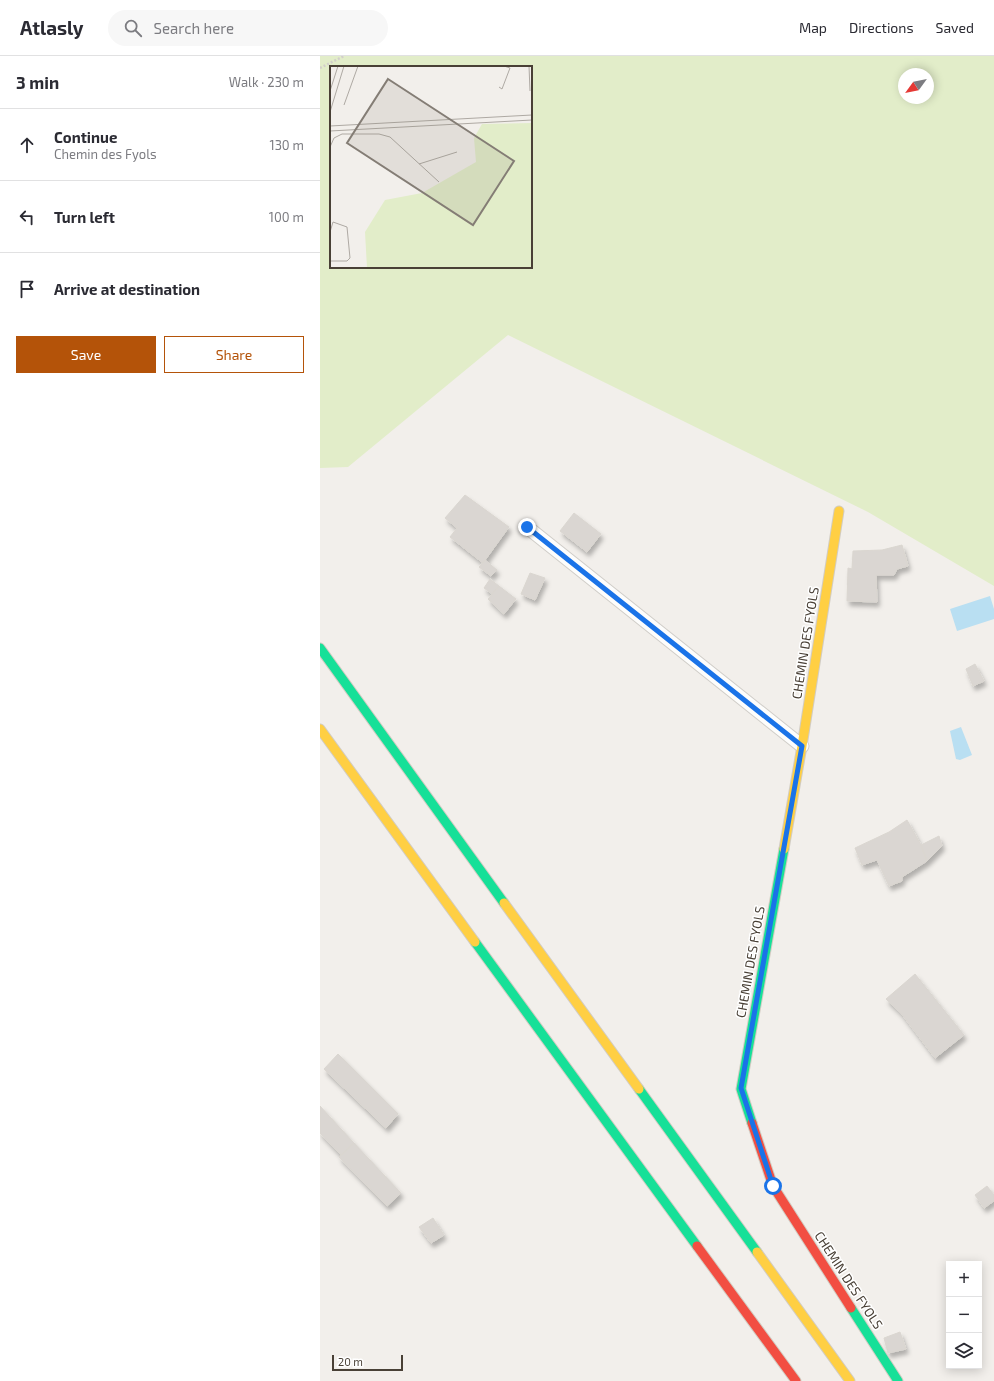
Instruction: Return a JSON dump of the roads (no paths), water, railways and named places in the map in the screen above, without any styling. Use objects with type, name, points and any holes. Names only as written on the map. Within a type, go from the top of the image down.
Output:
[{"type":"main road","name":"CHEMIN DES FYOLS","points":[[839,511],[802,746],[741,1088],[773,1186],[898,1381]]},
{"type":"main road","points":[[320,648],[850,1381]]},
{"type":"main road","points":[[320,729],[796,1381]]},
{"type":"lane","points":[[527,527],[802,746]]},
{"type":"water","points":[[990,596],[994,609],[994,619],[957,631],[950,609]]},
{"type":"water","points":[[961,727],[972,755],[960,760],[956,759],[950,731]]}]
